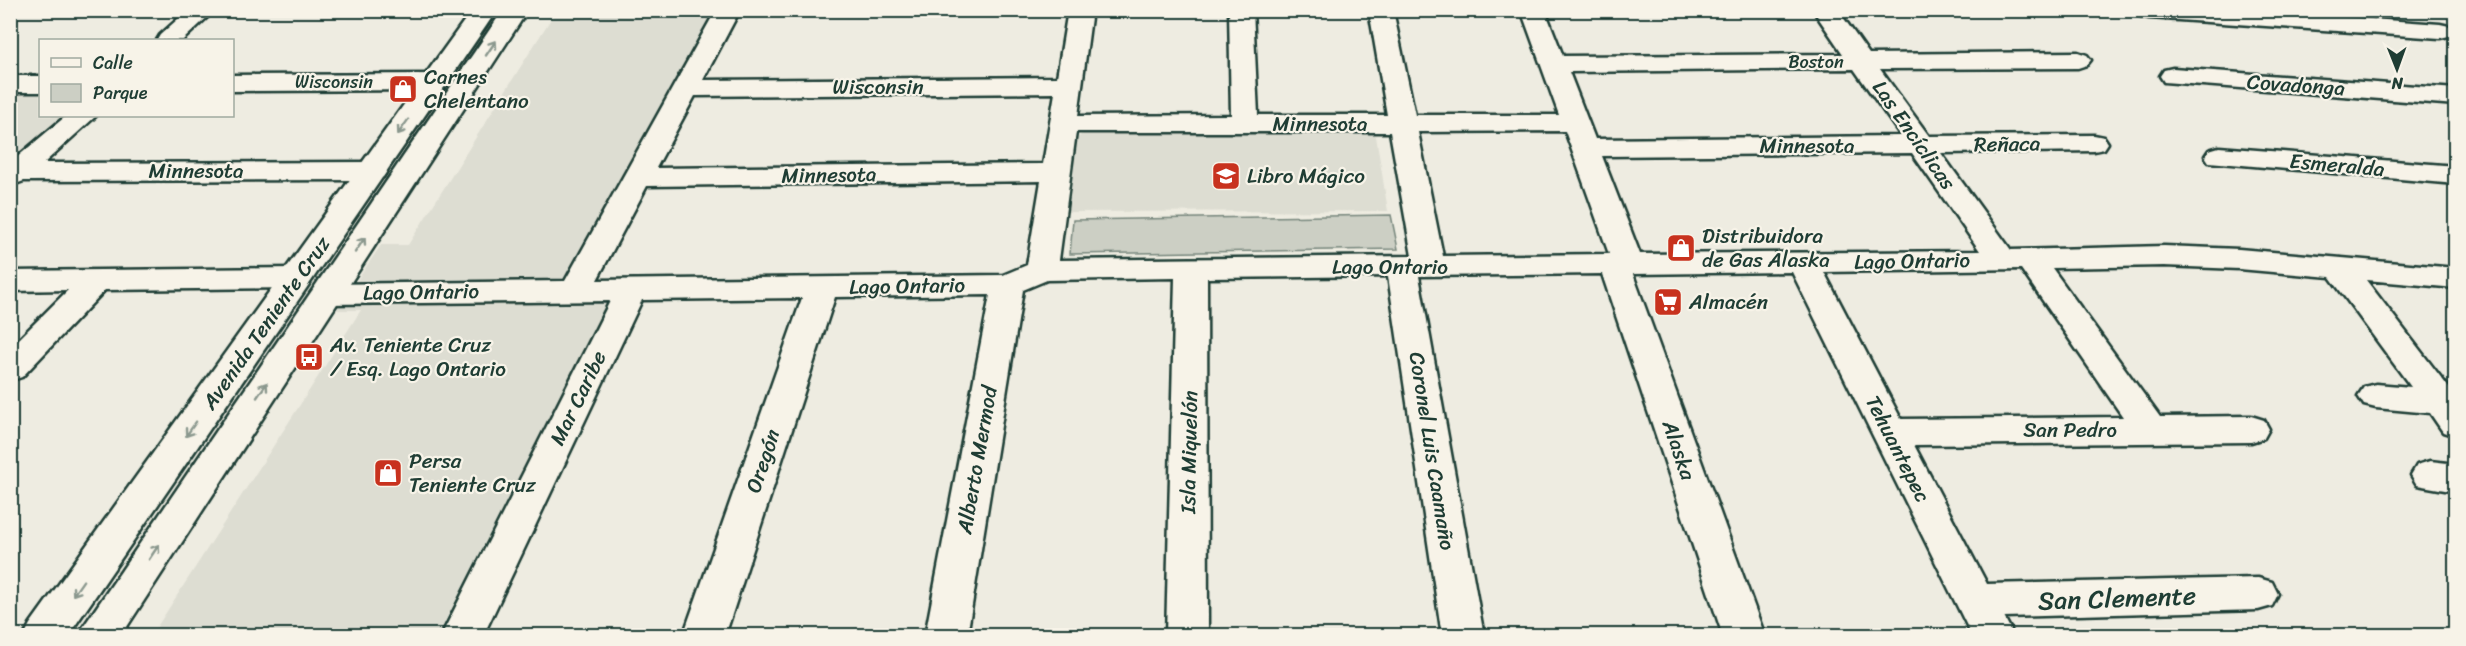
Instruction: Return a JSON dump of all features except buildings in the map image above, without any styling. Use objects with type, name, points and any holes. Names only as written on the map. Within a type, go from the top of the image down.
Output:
[{"type":"street","points":[[170,39],[203,10]]},
{"type":"street","name":"Avenida Teniente Cruz","points":[[98,636],[312,286],[373,171],[485,10]]},
{"type":"street","name":"Avenida Teniente Cruz","points":[[45,636],[312,286],[516,10]]},
{"type":"street","points":[[575,291],[728,10]]},
{"type":"street","points":[[1042,270],[1080,10]]},
{"type":"street","points":[[1241,10],[1245,124]]},
{"type":"street","name":"Coronel Luis Caamaño","points":[[1381,10],[1403,123],[1416,267],[1463,636]]},
{"type":"street","name":"Alaska","points":[[1533,10],[1580,135],[1744,636]]},
{"type":"street","name":"Las Encíclicas","points":[[1826,10],[1921,146],[2016,260],[2150,429]]},
{"type":"street","points":[[2149,11],[2440,27]]},
{"type":"street","name":"Boston","points":[[1554,64],[2078,60]]},
{"type":"street","name":"Covadonga","points":[[2173,76],[2456,97]]},
{"type":"street","name":"Wisconsin","points":[[234,83],[435,82]]},
{"type":"street","points":[[10,84],[39,84]]},
{"type":"street","name":"Wisconsin","points":[[686,88],[1069,85]]},
{"type":"street","points":[[14,175],[81,117]]},
{"type":"street","name":"Minnesota","points":[[1064,124],[1403,123],[1580,135],[1921,146]]},
{"type":"street","name":"Reñaca","points":[[1921,146],[2094,143]]},
{"type":"street","name":"Esmeralda","points":[[2219,156],[2456,175]]},
{"type":"street","name":"Minnesota","points":[[14,175],[373,171]]},
{"type":"street","name":"Minnesota","points":[[638,177],[1057,172]]},
{"type":"street","name":"Lago Ontario","points":[[10,280],[575,291],[1008,285],[1042,270],[2193,257],[2456,278]]},
{"type":"street","name":"Tehuantepec","points":[[1803,262],[1984,618]]},
{"type":"street","name":"Isla Miquelón","points":[[1186,636],[1191,268]]},
{"type":"street","points":[[2340,268],[2447,412]]},
{"type":"street","points":[[10,369],[97,280]]},
{"type":"street","name":"Alberto Mermod","points":[[946,636],[1008,285]]},
{"type":"street","name":"Oregón","points":[[704,636],[822,288]]},
{"type":"street","name":"Mar Caribe","points":[[462,636],[631,290]]},
{"type":"street","points":[[2376,396],[2447,412]]},
{"type":"street","name":"San Pedro","points":[[1889,432],[2251,429]]},
{"type":"street","name":"San Clemente","points":[[1984,618],[2258,594]]},
{"type":"shaded area","name":"Persa Teniente Cruz","points":[[529,11],[715,11],[563,284],[617,284],[438,635],[151,636],[361,310],[337,310],[381,245],[408,245],[554,14],[527,14]]},
{"type":"shaded area","points":[[10,90],[39,90],[39,117],[65,117],[11,163]]},
{"type":"shaded area","name":"Libro Mágico","points":[[1370,131],[1376,136],[1388,211],[1065,212],[1074,140],[1085,132]]},
{"type":"green space","points":[[1391,215],[1398,249],[1070,254],[1073,220]]},
{"type":"place","name":"Carnes Chelentano","points":[[403,89]]},
{"type":"place","name":"Libro Mágico","points":[[1226,176]]},
{"type":"place","name":"Distribuidora de Gas Alaska","points":[[1681,248]]},
{"type":"place","name":"Almacén","points":[[1668,302]]},
{"type":"place","name":"Av. Teniente Cruz / Esq. Lago Ontario","points":[[309,357]]},
{"type":"place","name":"Persa Teniente Cruz","points":[[388,473]]}]
